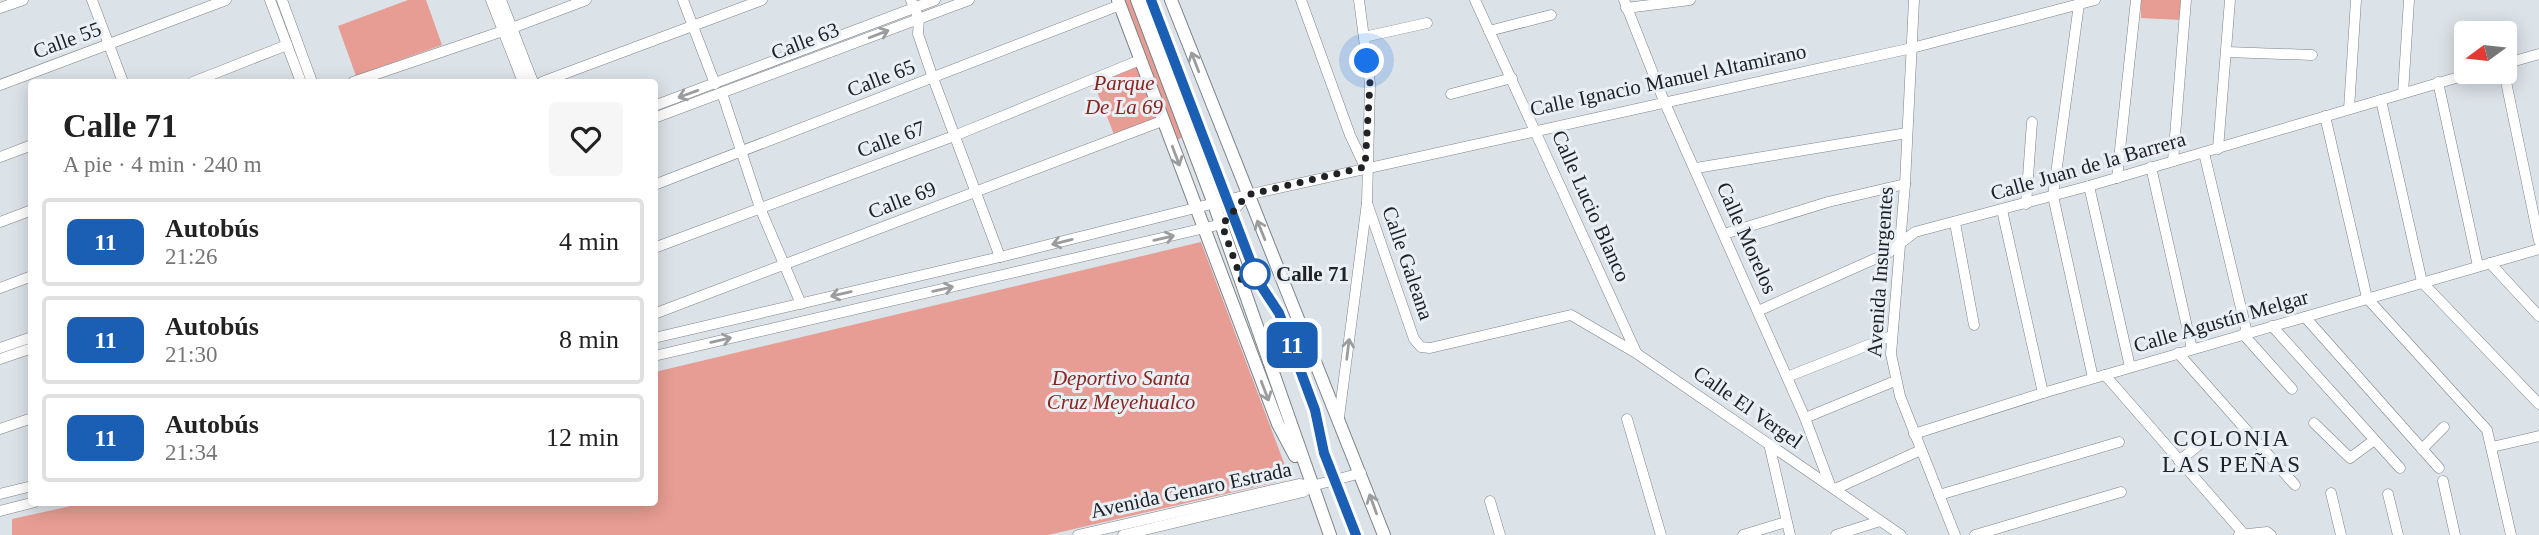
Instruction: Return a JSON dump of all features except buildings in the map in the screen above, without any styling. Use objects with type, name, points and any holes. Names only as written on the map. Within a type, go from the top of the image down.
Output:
[{"type":"main road","points":[[1137,0],[1222,225],[1330,535]]},
{"type":"main road","points":[[1171,0],[1247,195],[1362,473],[1384,535]]},
{"type":"main road","points":[[1119,3],[1278,424],[1312,486]]},
{"type":"street","points":[[0,8],[23,0]]},
{"type":"street","points":[[92,0],[122,79]]},
{"type":"street","name":"Calle 55","points":[[0,85],[226,0]]},
{"type":"street","points":[[270,0],[300,79]]},
{"type":"street","points":[[282,0],[311,79]]},
{"type":"street","points":[[491,0],[532,79]]},
{"type":"street","points":[[501,0],[522,79]]},
{"type":"street","points":[[362,79],[586,0]]},
{"type":"street","points":[[683,0],[719,88],[760,208],[801,303]]},
{"type":"street","points":[[549,79],[762,0]]},
{"type":"street","points":[[898,0],[908,23],[918,34]]},
{"type":"street","name":"Calle 63","points":[[658,116],[903,12],[913,4],[935,0]]},
{"type":"street","name":"Calle 63","points":[[658,105],[719,88],[969,0]]},
{"type":"street","points":[[1301,0],[1350,135],[1365,167]]},
{"type":"street","points":[[1339,417],[1367,204],[1365,167],[1370,83],[1359,0]]},
{"type":"street","name":"Calle Lucio Blanco","points":[[1475,0],[1636,353]]},
{"type":"street","name":"Calle Morelos","points":[[1690,0],[1625,4],[1664,101],[1805,418],[1832,487]]},
{"type":"street","name":"Avenida Insurgentes","points":[[1914,0],[1905,184],[1891,336],[1895,381],[1955,535]]},
{"type":"street","name":"Calle Ignacio Manuel Altamirano","points":[[1247,195],[1535,128],[1912,48],[2095,0]]},
{"type":"street","points":[[2116,178],[2136,0]]},
{"type":"street","points":[[2174,161],[2186,0]]},
{"type":"street","points":[[2218,149],[2230,0]]},
{"type":"street","points":[[2349,109],[2356,0]]},
{"type":"street","points":[[2403,93],[2409,0]]},
{"type":"street","name":"Calle 65","points":[[658,183],[1119,3]]},
{"type":"street","points":[[913,4],[919,19],[918,34],[933,78],[1000,257]]},
{"type":"street","points":[[2079,4],[2053,195],[2093,378]]},
{"type":"street","points":[[1489,31],[1551,15]]},
{"type":"street","points":[[1364,37],[1427,23]]},
{"type":"street","points":[[201,79],[287,45]]},
{"type":"street","points":[[2227,52],[2312,55]]},
{"type":"street","points":[[2517,61],[2538,57]]},
{"type":"street","name":"Calle 67","points":[[658,246],[954,136],[1140,60]]},
{"type":"street","points":[[1451,94],[1512,78]]},
{"type":"street","name":"Calle Juan de la Barrera","points":[[1758,311],[1888,253],[1914,232],[2026,204],[2454,78]]},
{"type":"street","points":[[2438,82],[2477,266]]},
{"type":"street","points":[[2506,84],[2539,241]]},
{"type":"street","points":[[2381,100],[2422,282],[2539,404]]},
{"type":"street","points":[[2325,116],[2367,298],[2487,430],[2511,535]]},
{"type":"street","name":"Calle 69","points":[[658,312],[1162,121]]},
{"type":"street","points":[[2026,204],[2032,122]]},
{"type":"street","points":[[1696,168],[1907,133]]},
{"type":"street","points":[[0,157],[28,146]]},
{"type":"street","points":[[2204,153],[2245,334],[2292,389]]},
{"type":"street","points":[[2151,167],[2192,349]]},
{"type":"street","points":[[1724,234],[1828,202],[1905,184]]},
{"type":"street","points":[[2089,186],[2130,367]]},
{"type":"street","points":[[658,337],[1000,257],[1247,195]]},
{"type":"street","points":[[658,355],[1222,225],[1247,195]]},
{"type":"street","name":"Calle Galeana","points":[[1367,204],[1414,339],[1421,347],[1430,348],[1571,315]]},
{"type":"street","points":[[2001,211],[2043,393]]},
{"type":"street","points":[[0,222],[28,212]]},
{"type":"street","points":[[1955,223],[1974,325]]},
{"type":"street","name":"Calle Agustín Melgar","points":[[1914,433],[2539,248]]},
{"type":"street","points":[[2490,263],[2539,316]]},
{"type":"street","points":[[0,288],[28,278]]},
{"type":"street","name":"Calle El Vergel","points":[[1571,315],[1636,353],[1901,535]]},
{"type":"street","points":[[2305,317],[2439,468]]},
{"type":"street","points":[[2272,326],[2399,468]]},
{"type":"street","points":[[1787,377],[1891,336]]},
{"type":"street","points":[[0,348],[28,338]]},
{"type":"street","points":[[0,359],[28,349]]},
{"type":"street","points":[[2178,353],[2295,485]]},
{"type":"street","points":[[2105,375],[2240,534],[2267,532],[2270,535]]},
{"type":"street","points":[[1805,418],[1895,381]]},
{"type":"street","points":[[0,429],[28,419]]},
{"type":"street","points":[[1627,419],[1661,535]]},
{"type":"street","points":[[2314,423],[2350,458],[2373,442]]},
{"type":"street","points":[[2422,449],[2444,426]]},
{"type":"street","points":[[2492,447],[2539,436]]},
{"type":"street","points":[[2179,461],[2206,439]]},
{"type":"street","points":[[1939,495],[2119,442]]},
{"type":"street","points":[[1770,447],[1790,535]]},
{"type":"street","points":[[1832,487],[1920,450]]},
{"type":"street","name":"Avenida Genaro Estrada","points":[[1123,535],[1303,492],[1312,486],[1362,473]]},
{"type":"street","points":[[2443,481],[2455,535]]},
{"type":"street","name":"Avenida Genaro Estrada","points":[[1078,535],[1299,484],[1312,486]]},
{"type":"street","points":[[0,494],[28,487]]},
{"type":"street","points":[[1975,535],[2121,492]]},
{"type":"street","points":[[2331,493],[2341,535]]},
{"type":"street","points":[[2388,494],[2398,535]]},
{"type":"street","points":[[1490,501],[1500,535]]},
{"type":"street","points":[[0,511],[28,504]]},
{"type":"street","points":[[1836,535],[1880,520]]},
{"type":"street","points":[[1743,535],[1786,522]]},
{"type":"green space","points":[[408,0],[426,0],[442,45],[356,76],[338,26]]},
{"type":"green space","points":[[1124,0],[1131,0],[1182,137],[1176,141]]},
{"type":"green space","points":[[2141,0],[2182,0],[2182,20],[2141,18]]},
{"type":"green space","name":"Parque De La 69","points":[[1139,64],[1158,120],[1115,137],[1093,81]]},
{"type":"green space","name":"Deportivo Santa Cruz Meyehualco","points":[[1201,242],[1290,479],[1048,535],[12,535],[12,519],[71,506],[658,506],[658,371]]},
{"type":"bus line","name":"11","points":[[1151,0],[1258,281],[1279,313],[1315,410],[1324,453],[1356,535]]},
{"type":"place","name":"Calle 71","points":[[1255,274]]},
{"type":"district","name":"COLONIA LAS PEÑAS","points":[[2232,451]]},
{"type":"route","points":[[1255,274],[1244,287],[1222,225],[1247,195],[1365,167],[1370,83],[1367,61]]}]
